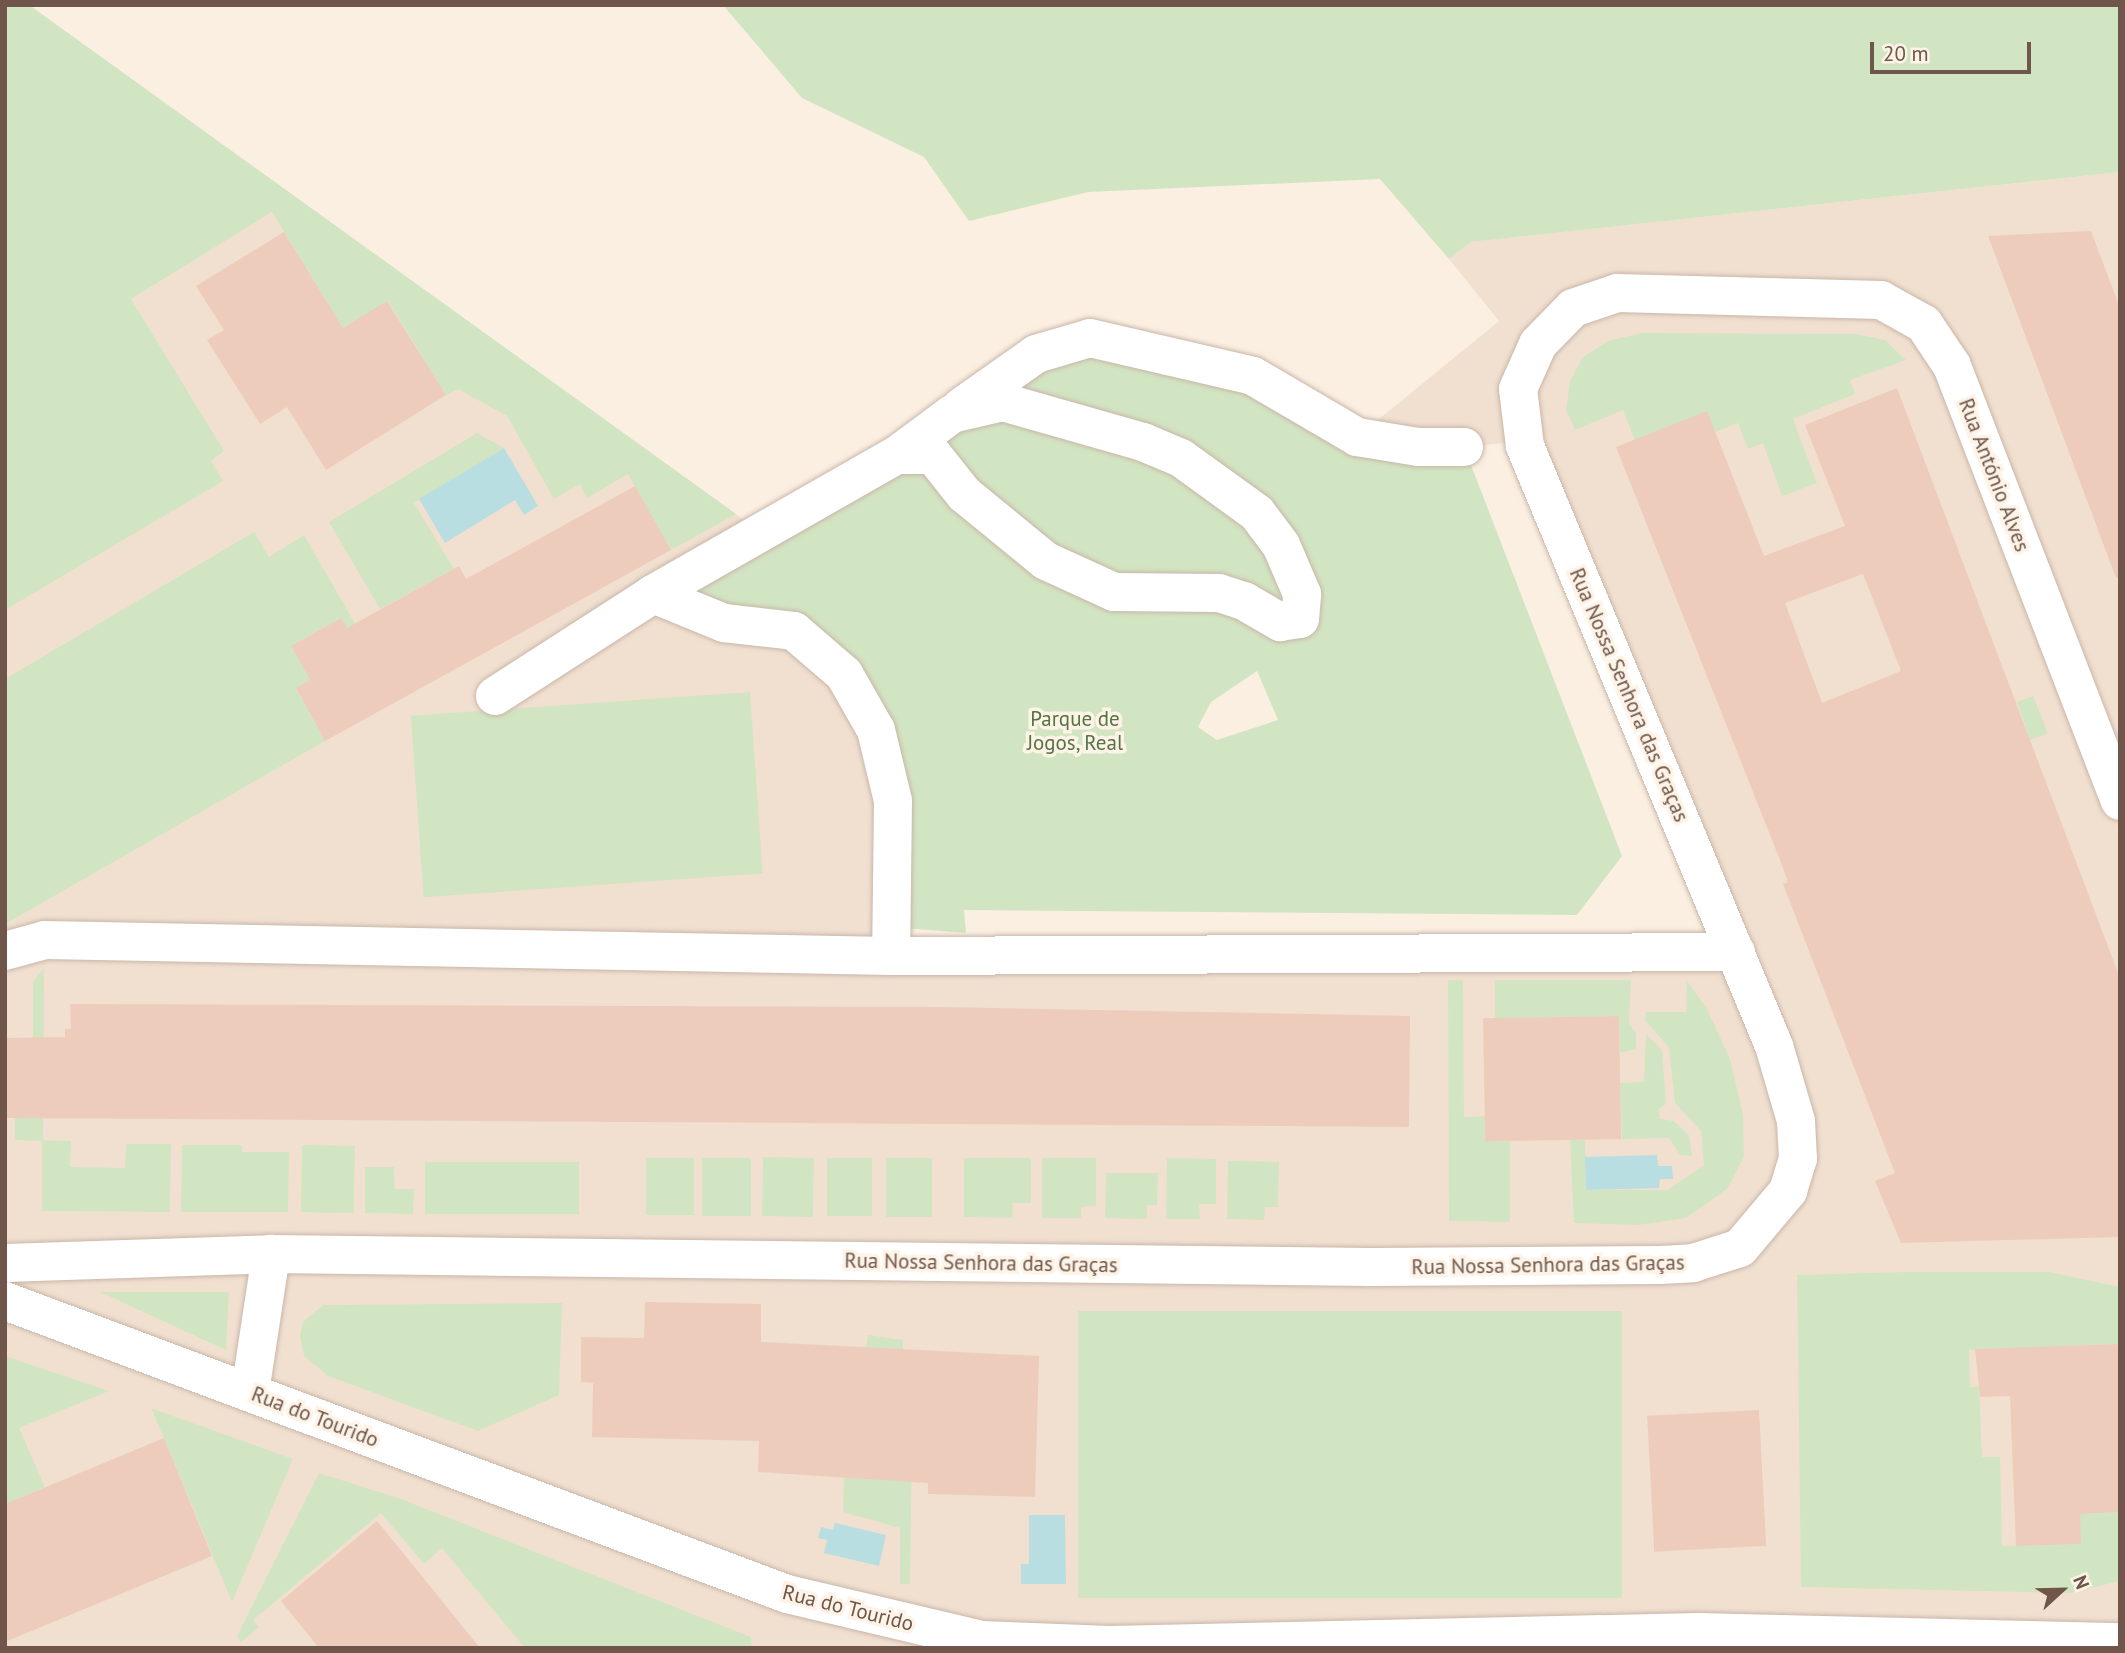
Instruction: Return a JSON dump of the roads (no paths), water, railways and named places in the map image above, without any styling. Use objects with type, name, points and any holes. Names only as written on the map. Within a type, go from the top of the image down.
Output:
[{"type":"street","name":"Rua Nossa Senhora das Graças","points":[[5,1263],[271,1254],[1371,1267],[1693,1263],[1740,1248],[1788,1191],[1798,1158],[1796,1121],[1774,1046],[1525,446],[1518,389],[1538,344],[1573,308],[1617,293],[1749,296]]},
{"type":"street","name":"Rua António Alves","points":[[1749,296],[1881,300],[1924,324],[1952,366],[2120,801]]},
{"type":"street","points":[[495,696],[653,594],[897,455],[1036,354],[1090,338],[1253,376],[1357,437],[1418,447],[1464,447]]},
{"type":"street","points":[[897,455],[933,455],[964,494],[1046,561],[1114,592],[1219,593],[1244,601],[1280,622],[1300,619],[1302,594],[1281,545],[1257,513],[1181,458],[1143,442],[1003,402],[952,414]]},
{"type":"street","points":[[653,594],[724,623],[793,631],[844,674],[876,730],[893,801],[891,956]]},
{"type":"street","points":[[5,951],[45,940],[891,956],[1736,952]]},
{"type":"street","points":[[250,1392],[271,1254]]},
{"type":"street","name":"Rua do Tourido","points":[[5,1301],[787,1594],[981,1640],[1110,1645],[1698,1632],[2120,1642]]},
{"type":"water","points":[[504,448],[538,506],[524,515],[515,500],[445,543],[419,499]]},
{"type":"water","points":[[1657,1155],[1658,1166],[1672,1166],[1673,1179],[1660,1179],[1659,1188],[1586,1190],[1585,1157]]},
{"type":"water","points":[[1029,1515],[1065,1515],[1066,1584],[1021,1584],[1021,1564],[1029,1564]]},
{"type":"water","points":[[835,1523],[886,1535],[879,1566],[824,1553],[827,1540],[818,1538],[821,1527],[833,1530]]},
{"type":"park label","name":"Parque de Jogos, Real","points":[[1075,731]]}]
